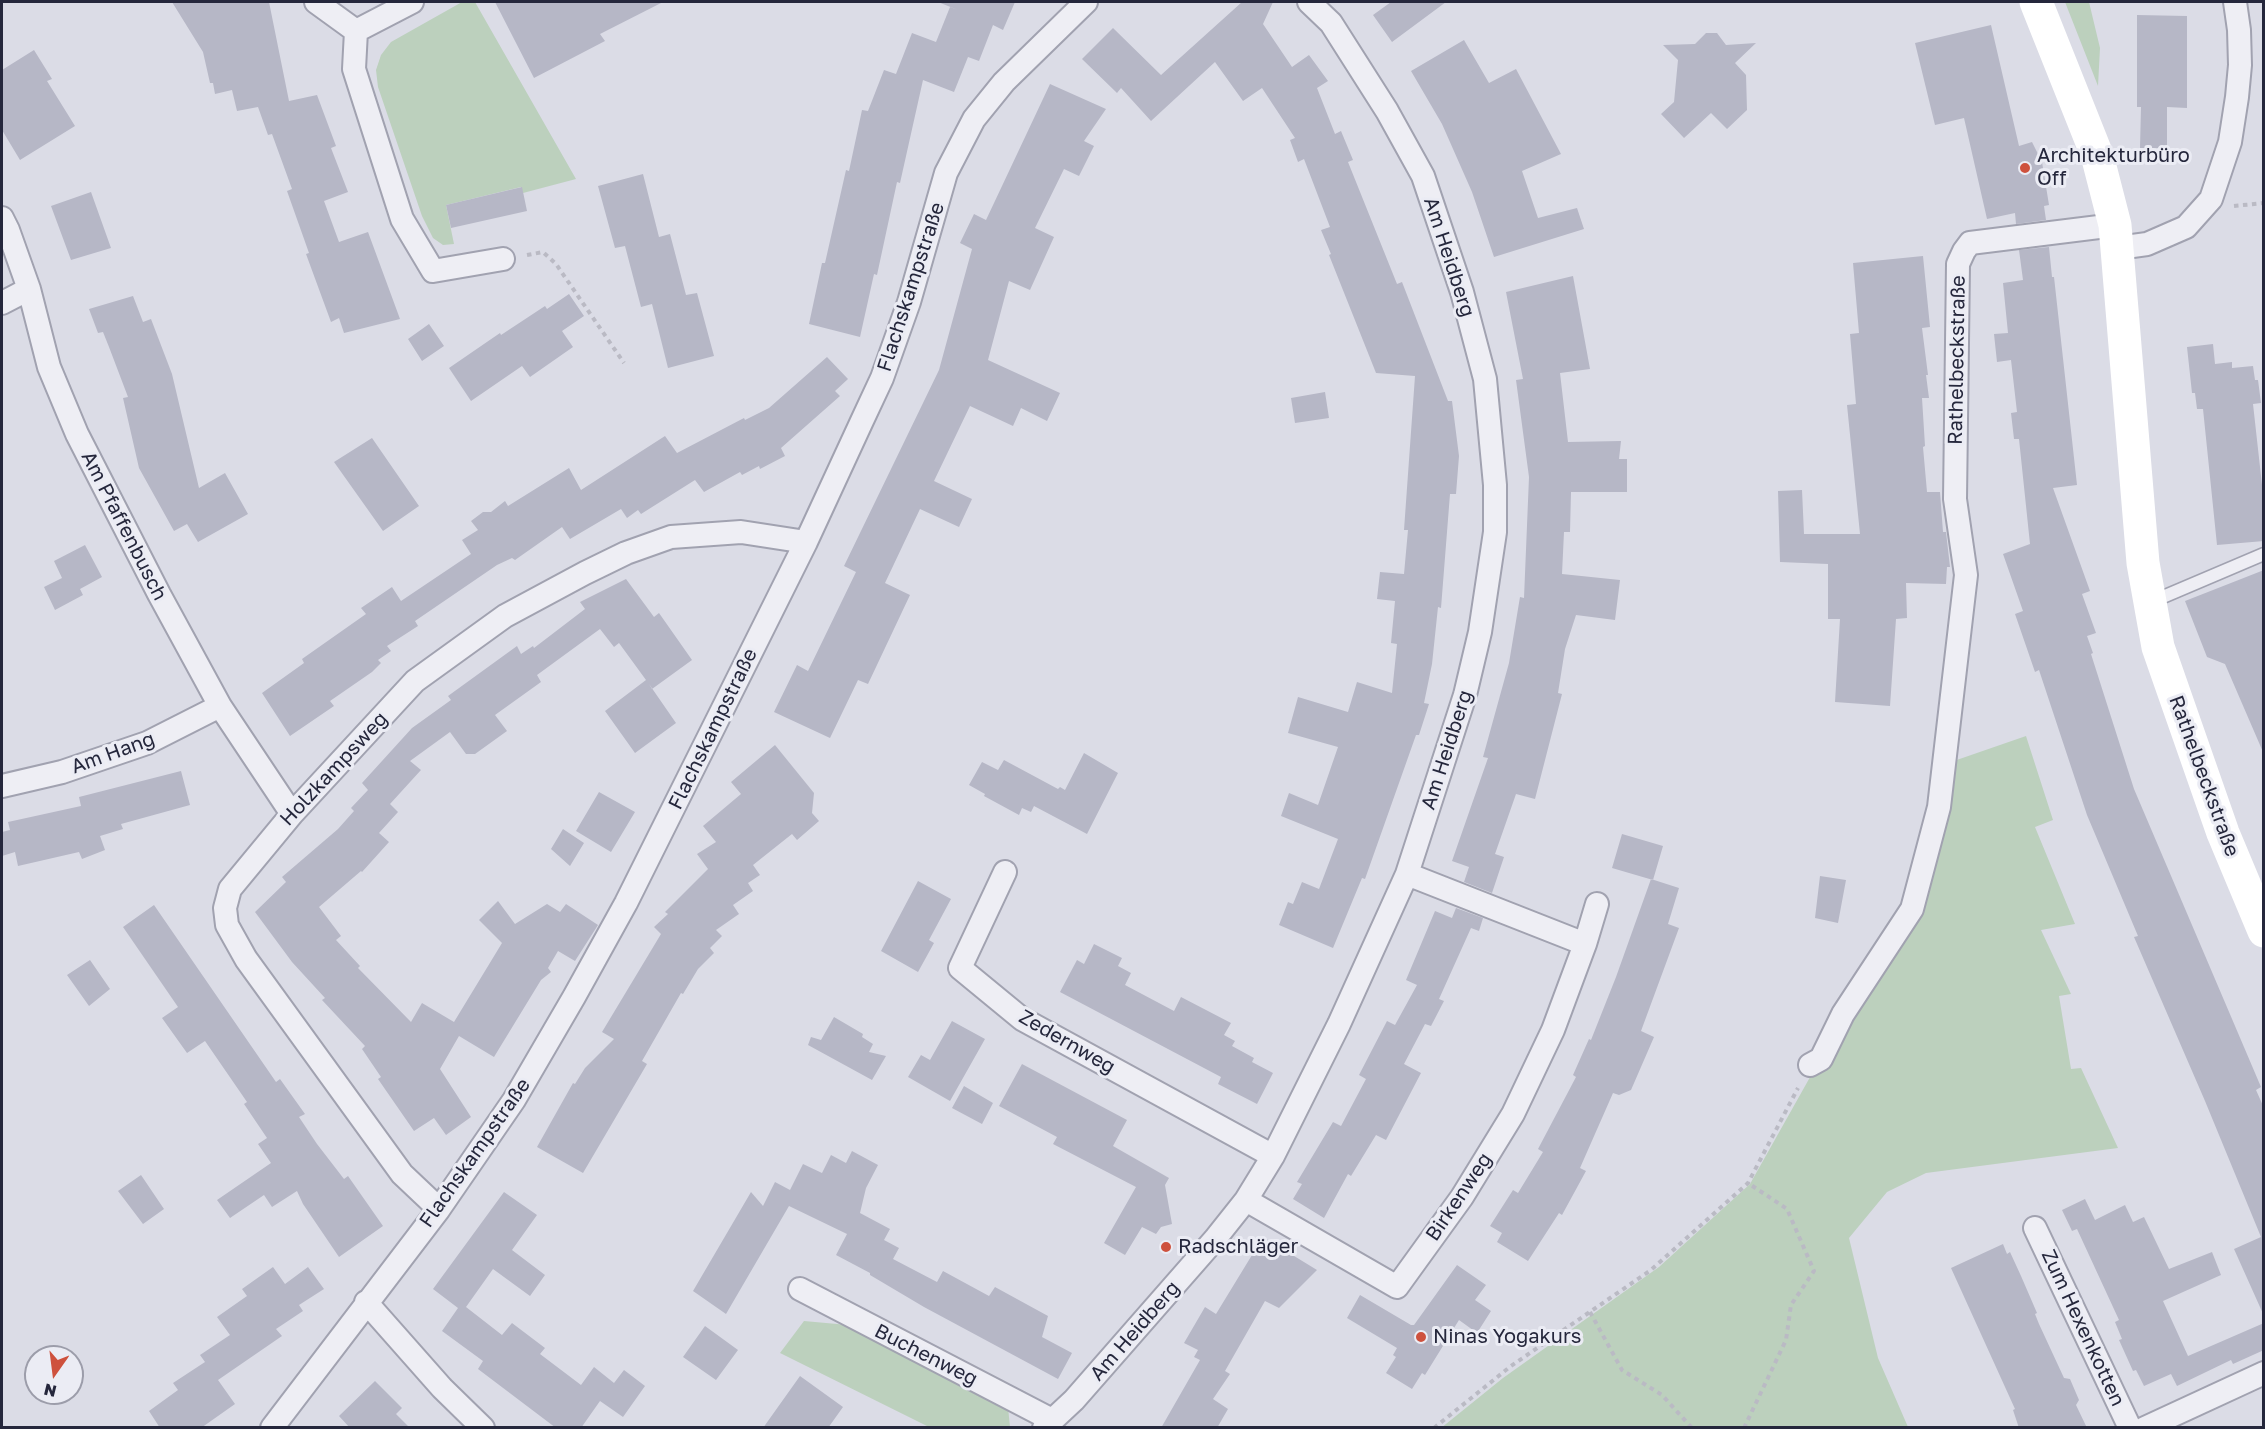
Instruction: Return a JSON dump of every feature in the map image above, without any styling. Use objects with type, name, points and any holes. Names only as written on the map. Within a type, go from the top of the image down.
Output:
[{"type":"street","points":[[316,2],[356,31]]},
{"type":"street","points":[[356,31],[412,2]]},
{"type":"street","name":"Flachskampstraße","points":[[272,1428],[439,1209],[514,1100],[620,914],[806,542],[882,378],[909,302],[946,173],[974,119],[1004,82],[1086,2]]},
{"type":"street","name":"Am Heidberg","points":[[1048,1424],[1089,1382],[1215,1239],[1246,1200],[1273,1156],[1338,1024],[1407,874],[1465,695],[1480,632],[1495,532],[1495,484],[1485,379],[1462,292],[1424,176],[1387,111],[1331,23],[1309,2]]},
{"type":"street","points":[[2036,2],[2097,155],[2117,236],[2147,244],[2186,227],[2211,199],[2230,142],[2237,97],[2240,65],[2235,2]]},
{"type":"street","points":[[356,31],[354,69],[402,219],[433,272],[503,259]]},
{"type":"street","name":"Am Pfaffenbusch","points":[[2,218],[29,289],[49,367],[77,434],[219,706],[292,814]]},
{"type":"street","name":"Rathelbeckstraße","points":[[1810,1065],[1821,1059],[1843,1014],[1912,909],[1939,807],[1966,575],[1955,499],[1958,264],[1970,243],[2117,236],[2144,563],[2150,602],[2162,658],[2223,833],[2264,931]]},
{"type":"street","points":[[2,303],[29,289]]},
{"type":"street","name":"Holzkampsweg","points":[[439,1209],[402,1174],[246,959],[227,925],[225,908],[230,890],[292,814],[415,681],[505,616],[626,553],[671,537],[741,532],[806,542]]},
{"type":"street","name":"Am Hang","points":[[2,786],[62,772],[147,743],[219,706]]},
{"type":"street","name":"Zedernweg","points":[[1005,872],[960,968],[1022,1019],[1273,1156]]},
{"type":"street","points":[[1407,874],[1585,944]]},
{"type":"street","name":"Birkenweg","points":[[1246,1200],[1397,1287],[1462,1197],[1513,1114],[1553,1030],[1598,904]]},
{"type":"street","name":"Zum Hexenkotten","points":[[2035,1228],[2130,1428]]},
{"type":"street","name":"Buchenweg","points":[[800,1289],[1048,1424]]},
{"type":"street","points":[[366,1302],[442,1388],[483,1428]]},
{"type":"street","points":[[2145,1428],[2264,1373]]},
{"type":"lane","points":[[2150,602],[2264,554]]},
{"type":"path","points":[[2233,207],[2264,203]]},
{"type":"path","points":[[503,259],[543,252],[556,264],[624,363]]},
{"type":"path","points":[[1434,1428],[1510,1366],[1651,1270],[1748,1183],[1810,1065]]},
{"type":"path","points":[[1744,1428],[1786,1340],[1791,1305],[1814,1271],[1787,1209],[1748,1183]]},
{"type":"path","points":[[1590,1312],[1622,1370],[1662,1395],[1692,1428]]},
{"type":"green space","points":[[462,2],[475,2],[576,179],[523,193],[521,187],[446,205],[454,244],[443,245],[433,238],[422,216],[378,87],[376,70],[381,55],[391,42]]},
{"type":"green space","points":[[2065,2],[2089,2],[2100,48],[2098,86]]},
{"type":"green space","points":[[2026,736],[2053,820],[2035,827],[2075,924],[2041,930],[2071,994],[2059,996],[2071,1069],[2081,1068],[2118,1148],[1926,1173],[1887,1192],[1849,1238],[1878,1358],[1908,1427],[1441,1428],[1503,1378],[1659,1267],[1750,1184],[1850,1006],[1915,909],[1948,763]]},
{"type":"green space","points":[[804,1321],[848,1325],[1008,1407],[1010,1427],[929,1427],[780,1353]]},
{"type":"building","points":[[172,2],[269,2],[289,101],[317,95],[336,146],[331,148],[348,192],[324,201],[339,242],[368,232],[400,319],[344,333],[339,318],[331,322],[306,254],[309,253],[287,191],[292,189],[272,134],[268,135],[258,107],[237,111],[232,90],[215,94],[203,52]]},
{"type":"building","points":[[495,2],[663,2],[600,34],[605,41],[534,78]]},
{"type":"building","points":[[938,2],[1015,2],[1003,30],[993,25],[979,61],[968,57],[954,92],[923,80],[900,183],[897,182],[877,275],[874,274],[860,337],[809,324],[846,170],[849,171],[862,110],[868,111],[884,70],[896,74],[912,33],[936,42],[950,7],[958,10]]},
{"type":"building","points":[[1242,2],[1273,2],[1263,24],[1292,67],[1309,55],[1328,81],[1317,88],[1335,134],[1341,131],[1353,160],[1348,162],[1397,284],[1402,282],[1448,401],[1452,401],[1459,456],[1456,494],[1450,494],[1441,608],[1438,607],[1432,664],[1424,703],[1429,704],[1365,879],[1362,878],[1333,948],[1279,925],[1288,902],[1293,904],[1302,882],[1319,889],[1338,839],[1281,816],[1289,793],[1318,805],[1338,747],[1288,733],[1298,697],[1348,712],[1357,682],[1392,693],[1397,644],[1391,643],[1395,601],[1377,599],[1380,572],[1404,574],[1408,530],[1404,530],[1415,376],[1376,373],[1329,255],[1331,254],[1321,230],[1330,227],[1304,159],[1298,162],[1290,140],[1295,138],[1262,88],[1243,101],[1215,62],[1151,121],[1121,88],[1117,93],[1082,59],[1113,28],[1161,75]]},
{"type":"building","points":[[1391,2],[1446,2],[1392,42],[1373,15]]},
{"type":"building","points":[[2137,15],[2187,16],[2187,108],[2167,107],[2167,148],[2140,148],[2141,107],[2137,107]]},
{"type":"building","points":[[1991,25],[2019,146],[2032,142],[2042,162],[2049,205],[2044,206],[2046,220],[2016,224],[2015,213],[1987,219],[1964,118],[1935,125],[1915,43]]},
{"type":"building","points":[[1706,33],[1717,33],[1726,45],[1756,43],[1735,63],[1746,75],[1747,110],[1727,129],[1711,113],[1684,138],[1661,114],[1674,102],[1678,60],[1663,45],[1695,44]]},
{"type":"building","points":[[1464,40],[1489,83],[1516,69],[1561,154],[1522,171],[1538,218],[1577,208],[1584,229],[1494,257],[1472,192],[1442,124],[1411,71]]},
{"type":"building","points":[[34,50],[52,79],[47,81],[75,126],[20,160],[2,130],[2,70]]},
{"type":"building","points":[[1050,84],[1106,109],[1084,141],[1094,146],[1079,176],[1064,169],[1035,228],[1054,237],[1030,290],[1009,281],[988,360],[1060,393],[1047,421],[1021,408],[1013,426],[970,406],[934,481],[972,499],[959,527],[920,509],[885,583],[910,595],[868,684],[858,680],[830,738],[774,712],[797,665],[808,671],[856,572],[844,566],[939,370],[972,249],[960,243],[974,214],[986,220]]},
{"type":"building","points":[[643,174],[659,237],[670,234],[686,295],[697,293],[714,356],[668,368],[652,304],[641,307],[625,246],[615,248],[598,186]]},
{"type":"building","points":[[522,187],[527,211],[451,228],[446,205]]},
{"type":"building","points":[[91,192],[111,248],[71,260],[51,206]]},
{"type":"building","points":[[2049,247],[2077,485],[2053,488],[2090,591],[2082,594],[2096,633],[2087,636],[2093,653],[2091,654],[2134,789],[2261,1087],[2256,1090],[2264,1108],[2264,1316],[2234,1249],[2261,1237],[2134,937],[2138,936],[2087,815],[2039,670],[2035,672],[2015,614],[2023,611],[2003,554],[2030,544],[2019,439],[2014,439],[2011,413],[2017,412],[2011,360],[1997,362],[1994,334],[2008,333],[2003,283],[2023,280],[2019,250]]},
{"type":"building","points":[[1923,256],[1930,327],[1922,328],[1929,398],[1922,398],[1925,446],[1923,447],[1927,492],[1940,492],[1943,532],[1946,532],[1950,567],[1947,567],[1946,584],[1906,583],[1907,618],[1896,619],[1890,706],[1835,702],[1840,619],[1828,619],[1828,564],[1780,562],[1778,491],[1802,490],[1804,534],[1860,534],[1847,405],[1856,404],[1850,334],[1859,333],[1853,263]]},
{"type":"building","points":[[1573,276],[1590,369],[1560,373],[1568,442],[1621,441],[1619,459],[1627,459],[1627,492],[1571,492],[1570,532],[1564,532],[1562,574],[1620,580],[1615,620],[1576,615],[1565,649],[1558,693],[1562,694],[1535,799],[1516,794],[1495,854],[1504,857],[1492,893],[1464,882],[1469,867],[1452,861],[1488,758],[1483,757],[1509,663],[1520,597],[1524,598],[1529,477],[1516,380],[1523,379],[1506,292]]},
{"type":"building","points":[[569,294],[584,316],[562,331],[573,347],[530,377],[522,366],[471,401],[449,368],[500,333],[501,335],[545,306],[547,309]]},
{"type":"building","points":[[133,296],[143,322],[151,319],[172,374],[199,488],[225,473],[248,514],[198,542],[187,524],[174,531],[139,468],[123,398],[128,397],[103,332],[98,333],[89,309]]},
{"type":"building","points":[[429,324],[444,346],[422,361],[408,339]]},
{"type":"building","points":[[2213,344],[2215,364],[2232,362],[2232,368],[2253,366],[2255,380],[2258,380],[2261,403],[2253,404],[2264,503],[2264,541],[2217,545],[2203,409],[2197,409],[2195,393],[2192,393],[2187,347]]},
{"type":"building","points":[[827,357],[848,379],[835,391],[840,396],[781,448],[785,456],[760,469],[759,466],[742,475],[740,472],[704,492],[695,480],[641,514],[638,510],[627,518],[621,509],[570,539],[562,527],[515,560],[512,558],[497,565],[415,621],[418,626],[387,646],[391,651],[378,660],[381,663],[372,672],[330,701],[334,706],[290,736],[262,693],[304,663],[302,659],[366,614],[361,608],[392,587],[401,601],[471,554],[462,540],[478,530],[471,521],[483,512],[491,512],[505,501],[508,506],[569,468],[581,490],[665,436],[677,453],[744,418],[745,420],[769,408]]},
{"type":"building","points":[[1325,392],[1329,418],[1295,423],[1291,398]]},
{"type":"building","points":[[372,438],[419,506],[383,531],[334,462]]},
{"type":"building","points":[[85,545],[102,577],[80,589],[83,595],[55,610],[44,587],[62,578],[54,561]]},
{"type":"building","points":[[2264,570],[2263,752],[2225,664],[2207,657],[2185,601]]},
{"type":"building","points":[[626,579],[654,617],[659,613],[692,660],[652,689],[676,723],[635,753],[605,711],[646,680],[619,643],[614,647],[600,629],[537,675],[541,682],[495,715],[507,731],[475,754],[466,754],[450,732],[410,761],[421,770],[390,804],[398,812],[379,833],[389,842],[362,872],[319,907],[341,936],[336,940],[360,966],[358,968],[411,1022],[422,1003],[454,1022],[502,943],[479,920],[498,901],[515,924],[547,904],[560,912],[566,904],[598,925],[575,961],[558,951],[548,968],[551,972],[541,980],[494,1057],[459,1036],[440,1069],[471,1117],[446,1135],[434,1118],[414,1131],[378,1079],[381,1077],[362,1049],[365,1046],[322,1000],[325,998],[292,962],[255,912],[286,882],[282,877],[338,829],[354,811],[351,808],[368,790],[362,783],[412,728],[451,700],[448,696],[517,646],[521,654],[533,646],[534,648],[585,609],[580,602]]},
{"type":"building","points":[[775,745],[814,793],[812,813],[819,821],[797,840],[792,834],[753,865],[760,875],[748,883],[753,891],[733,905],[739,914],[716,930],[722,936],[710,948],[714,953],[698,969],[683,994],[681,993],[642,1061],[647,1064],[583,1173],[537,1147],[573,1083],[575,1084],[585,1068],[614,1039],[602,1032],[661,934],[654,927],[668,914],[665,912],[708,869],[697,854],[716,842],[703,826],[741,794],[731,782]]},
{"type":"building","points":[[1084,753],[1118,773],[1087,834],[1034,806],[1031,812],[1022,808],[1019,815],[969,785],[982,762],[998,770],[1004,760],[1058,789],[1060,787],[1065,790]]},
{"type":"building","points":[[181,771],[190,805],[121,824],[123,829],[100,836],[105,850],[82,859],[79,852],[18,866],[15,852],[2,856],[2,832],[10,830],[8,822],[81,806],[79,797]]},
{"type":"building","points":[[599,792],[635,812],[611,852],[576,831]]},
{"type":"building","points":[[563,829],[584,843],[570,866],[551,849]]},
{"type":"building","points":[[1622,834],[1663,846],[1653,880],[1612,868]]},
{"type":"building","points":[[1820,876],[1846,880],[1838,923],[1815,918]]},
{"type":"building","points":[[1651,879],[1679,888],[1668,924],[1679,928],[1641,1031],[1654,1037],[1631,1090],[1619,1095],[1613,1093],[1580,1168],[1586,1171],[1562,1215],[1559,1213],[1528,1261],[1497,1242],[1502,1233],[1490,1226],[1513,1190],[1518,1193],[1543,1152],[1538,1149],[1576,1077],[1573,1075],[1589,1039],[1591,1040]]},
{"type":"building","points":[[918,881],[951,899],[929,940],[934,943],[918,972],[881,951]]},
{"type":"building","points":[[154,905],[276,1082],[280,1079],[305,1114],[299,1117],[317,1144],[344,1179],[348,1176],[383,1226],[339,1257],[303,1204],[297,1191],[272,1207],[264,1195],[230,1218],[217,1200],[271,1163],[258,1144],[267,1138],[244,1104],[247,1102],[205,1041],[187,1053],[162,1018],[178,1007],[123,927]]},
{"type":"building","points":[[1456,908],[1483,918],[1479,931],[1471,928],[1439,999],[1444,1001],[1431,1026],[1425,1024],[1404,1064],[1421,1073],[1386,1140],[1376,1135],[1351,1176],[1348,1174],[1324,1218],[1293,1199],[1302,1184],[1297,1182],[1333,1122],[1341,1126],[1366,1079],[1359,1075],[1387,1021],[1395,1025],[1417,985],[1406,980],[1435,911],[1452,918]]},
{"type":"building","points":[[1094,944],[1122,958],[1118,966],[1131,973],[1125,985],[1174,1011],[1181,997],[1231,1023],[1224,1035],[1235,1041],[1232,1046],[1254,1058],[1252,1062],[1273,1073],[1257,1104],[1218,1084],[1221,1077],[1060,992],[1077,960],[1084,964]]},
{"type":"building","points":[[90,960],[110,989],[89,1006],[67,975]]},
{"type":"building","points":[[834,1017],[863,1034],[862,1037],[873,1044],[869,1052],[886,1056],[872,1080],[808,1045],[811,1037],[821,1040]]},
{"type":"building","points":[[952,1021],[985,1039],[950,1101],[908,1077],[921,1055],[930,1060]]},
{"type":"building","points":[[1022,1064],[1127,1120],[1113,1146],[1169,1178],[1165,1185],[1172,1224],[1161,1227],[1156,1234],[1142,1227],[1125,1255],[1104,1243],[1136,1187],[1053,1144],[1057,1137],[999,1106]]},
{"type":"building","points":[[964,1086],[993,1103],[982,1124],[952,1108]]},
{"type":"building","points":[[852,1151],[878,1165],[866,1188],[860,1213],[890,1229],[884,1240],[899,1248],[893,1259],[937,1282],[943,1271],[989,1296],[995,1287],[1048,1316],[1042,1337],[1072,1353],[1058,1379],[924,1307],[870,1273],[836,1255],[847,1234],[789,1206],[726,1314],[693,1291],[751,1192],[763,1206],[775,1182],[790,1190],[803,1164],[822,1173],[831,1155],[846,1163]]},
{"type":"building","points":[[141,1175],[164,1209],[143,1224],[118,1191]]},
{"type":"building","points":[[504,1192],[537,1215],[512,1250],[545,1275],[530,1296],[493,1269],[466,1307],[502,1335],[512,1323],[545,1348],[540,1354],[581,1385],[594,1367],[614,1383],[624,1370],[645,1386],[623,1417],[600,1401],[581,1428],[556,1428],[478,1369],[483,1361],[442,1331],[458,1308],[433,1289]]},
{"type":"building","points":[[2085,1199],[2095,1220],[2125,1205],[2133,1222],[2144,1217],[2169,1269],[2212,1252],[2221,1275],[2163,1301],[2188,1356],[2264,1323],[2264,1350],[2233,1364],[2231,1360],[2177,1386],[2171,1374],[2144,1386],[2136,1370],[2133,1371],[2119,1340],[2122,1339],[2115,1322],[2119,1320],[2077,1229],[2072,1231],[2062,1210]]},
{"type":"building","points":[[1263,1237],[1317,1270],[1279,1308],[1265,1301],[1225,1371],[1230,1374],[1213,1399],[1228,1409],[1217,1428],[1161,1428],[1200,1360],[1194,1357],[1198,1350],[1184,1343],[1205,1307],[1216,1314]]},
{"type":"building","points":[[2003,1244],[2007,1254],[2010,1252],[2021,1276],[2037,1313],[2035,1314],[2039,1324],[2064,1378],[2070,1379],[2079,1400],[2076,1405],[2087,1428],[2019,1428],[2013,1410],[2015,1409],[1951,1268]]},
{"type":"building","points":[[1457,1265],[1486,1285],[1475,1300],[1491,1311],[1477,1333],[1459,1320],[1425,1375],[1422,1373],[1412,1389],[1386,1373],[1396,1357],[1393,1355],[1397,1348],[1347,1318],[1360,1295],[1414,1325]]},
{"type":"building","points":[[273,1267],[285,1284],[308,1267],[324,1289],[299,1305],[303,1311],[276,1329],[282,1336],[218,1380],[235,1404],[201,1428],[160,1428],[149,1411],[178,1390],[173,1383],[205,1362],[200,1355],[230,1335],[217,1317],[247,1296],[242,1289]]},
{"type":"building","points":[[705,1326],[738,1350],[716,1380],[683,1357]]},
{"type":"building","points":[[800,1376],[843,1407],[828,1428],[763,1428]]},
{"type":"building","points":[[375,1381],[402,1408],[396,1414],[410,1428],[350,1428],[339,1416]]},
{"type":"place","name":"Architekturbüro Off","points":[[2025,168]]},
{"type":"place","name":"Radschläger","points":[[1166,1247]]},
{"type":"place","name":"Ninas Yogakurs","points":[[1421,1337]]}]
